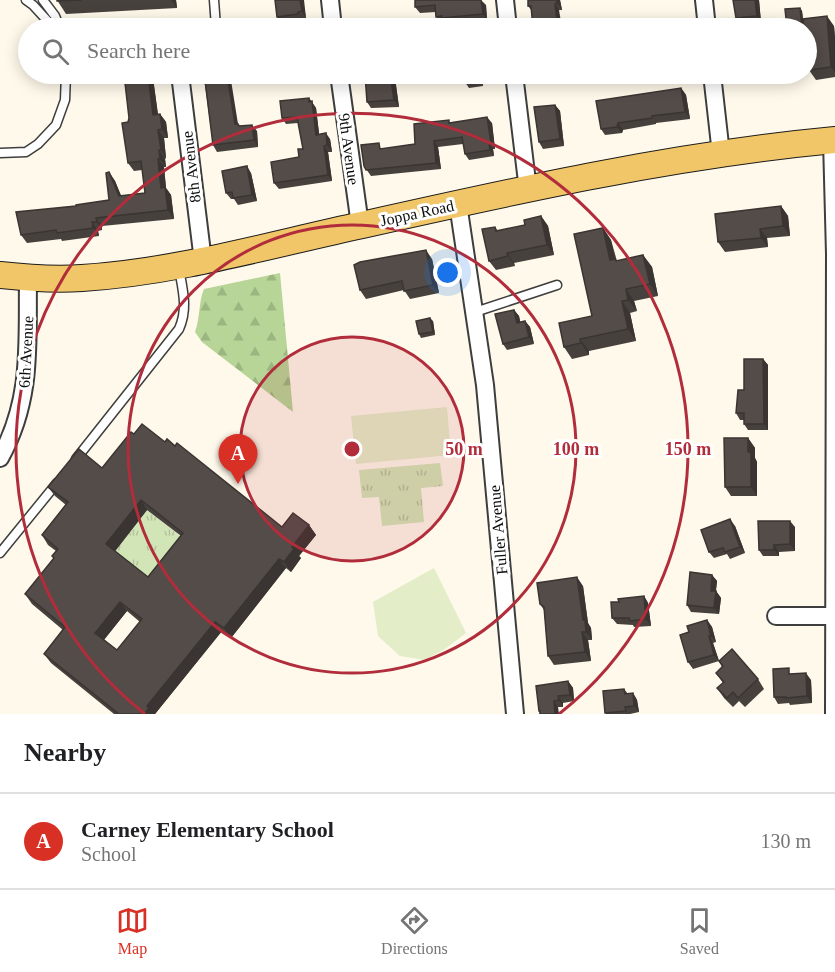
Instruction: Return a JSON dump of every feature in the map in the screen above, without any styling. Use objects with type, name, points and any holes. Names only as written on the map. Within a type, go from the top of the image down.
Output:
[{"type":"main road","name":"Joppa Road","points":[[0,275],[79,279],[178,266],[458,204],[651,165],[833,140]]},
{"type":"street","points":[[330,0],[332,18]]},
{"type":"street","points":[[505,0],[507,18]]},
{"type":"street","points":[[704,0],[706,18]]},
{"type":"street","name":"8th Avenue","points":[[181,84],[203,261]]},
{"type":"street","name":"9th Avenue","points":[[340,84],[360,225]]},
{"type":"street","points":[[514,84],[528,190]]},
{"type":"street","points":[[713,84],[721,154]]},
{"type":"street","points":[[833,140],[835,254],[834,714]]},
{"type":"street","name":"Fuller Avenue","points":[[458,204],[485,385],[515,714]]},
{"type":"street","name":"6th Avenue","points":[[0,458],[18,419],[25,392],[28,278]]},
{"type":"street","points":[[776,616],[835,616]]},
{"type":"lane","points":[[26,0],[45,18]]},
{"type":"lane","points":[[43,0],[56,18]]},
{"type":"lane","points":[[214,0],[215,18]]},
{"type":"lane","points":[[0,153],[26,152],[38,144],[56,125],[65,100],[66,84]]},
{"type":"lane","points":[[68,470],[179,329],[185,303],[178,266]]},
{"type":"lane","points":[[475,312],[557,285]]},
{"type":"lane","points":[[0,553],[60,479]]},
{"type":"green space","points":[[280,273],[293,412],[202,342],[195,332],[204,289]]},
{"type":"green space","points":[[447,407],[451,455],[356,464],[351,416]]},
{"type":"green space","points":[[440,463],[443,486],[421,488],[424,522],[382,526],[379,497],[362,498],[359,470]]},
{"type":"green space","points":[[147,510],[189,543],[153,589],[113,554]]},
{"type":"green space","points":[[434,568],[466,633],[445,649],[425,660],[400,656],[378,636],[373,602]]},
{"type":"building","points":[[275,0],[300,0],[302,11],[298,14],[277,17]]},
{"type":"building","points":[[415,0],[481,0],[483,14],[436,17],[435,5],[415,7]]},
{"type":"building","points":[[528,0],[557,0],[555,4],[557,18],[532,18],[531,6],[528,6]]},
{"type":"building","points":[[733,0],[755,0],[757,16],[736,18]]},
{"type":"building","points":[[800,8],[801,18],[786,18],[785,9]]},
{"type":"building","points":[[827,16],[831,67],[817,69],[817,18],[811,18]]},
{"type":"building","points":[[125,84],[149,84],[153,115],[160,114],[162,129],[158,130],[161,150],[159,150],[160,159],[158,159],[161,188],[165,187],[168,210],[96,218],[97,222],[92,222],[93,228],[21,235],[16,212],[109,200],[106,173],[109,172],[119,196],[145,193],[141,161],[128,163],[122,123],[128,122]]},
{"type":"building","points":[[205,84],[229,84],[235,124],[252,125],[254,140],[213,145]]},
{"type":"building","points":[[366,84],[392,84],[394,100],[367,102]]},
{"type":"building","points":[[681,88],[685,112],[652,116],[652,118],[618,123],[617,127],[601,129],[596,101]]},
{"type":"building","points":[[309,98],[309,102],[312,101],[316,135],[326,133],[327,145],[324,146],[328,175],[274,183],[271,162],[299,157],[298,149],[303,149],[297,117],[282,118],[280,101]]},
{"type":"building","points":[[555,105],[560,139],[539,142],[534,107]]},
{"type":"building","points":[[487,117],[490,150],[465,154],[462,137],[434,141],[436,163],[366,170],[364,166],[361,145],[379,143],[380,149],[415,144],[414,124],[449,120],[449,123]]},
{"type":"building","points":[[247,166],[252,195],[233,198],[232,192],[226,193],[222,171]]},
{"type":"building","points":[[781,206],[783,226],[760,229],[761,238],[718,242],[715,214]]},
{"type":"building","points":[[541,216],[547,245],[507,253],[508,256],[489,261],[482,229],[495,227],[496,231],[525,225],[524,220]]},
{"type":"building","points":[[603,228],[610,260],[615,259],[616,261],[643,255],[650,284],[626,289],[628,300],[622,301],[628,329],[580,339],[581,343],[564,347],[559,323],[592,316],[574,234]]},
{"type":"building","points":[[426,250],[433,285],[404,291],[402,281],[360,290],[354,265]]},
{"type":"building","points":[[514,310],[517,323],[525,321],[529,337],[503,344],[495,314]]},
{"type":"building","points":[[430,318],[433,332],[419,334],[416,321]]},
{"type":"building","points":[[744,359],[763,359],[764,424],[744,424],[744,413],[736,413],[738,390],[744,390]]},
{"type":"building","points":[[142,424],[165,442],[167,439],[175,446],[177,443],[282,527],[293,513],[309,525],[284,562],[279,559],[224,628],[215,622],[147,706],[149,708],[144,714],[119,714],[44,654],[65,627],[25,594],[54,558],[52,556],[58,549],[42,535],[68,502],[48,487],[79,449],[102,468],[131,432],[134,434]],"holes":[[[141,500],[183,533],[148,577],[106,544]],[[120,602],[142,619],[117,650],[95,633]]]},
{"type":"building","points":[[724,438],[748,438],[748,452],[751,452],[751,487],[725,487]]},
{"type":"building","points":[[730,519],[740,547],[725,552],[723,548],[709,552],[701,530]]},
{"type":"building","points":[[758,521],[790,521],[790,544],[774,545],[774,550],[759,550]]},
{"type":"building","points":[[690,572],[712,575],[711,591],[716,591],[714,608],[687,605]]},
{"type":"building","points":[[577,577],[583,620],[585,620],[586,632],[582,632],[585,652],[548,656],[544,607],[540,604],[537,583]]},
{"type":"building","points":[[644,596],[646,619],[630,621],[629,618],[612,618],[611,602]]},
{"type":"building","points":[[707,620],[714,655],[688,662],[680,635],[689,632],[687,626]]},
{"type":"building","points":[[732,649],[758,679],[738,698],[733,692],[727,698],[717,688],[724,682],[716,673],[723,666],[719,661]]},
{"type":"building","points":[[789,668],[789,674],[806,673],[807,696],[774,697],[773,669]]},
{"type":"building","points":[[568,681],[570,695],[558,696],[559,700],[554,701],[555,714],[540,714],[536,686]]},
{"type":"building","points":[[624,689],[625,694],[633,693],[634,706],[625,707],[626,711],[605,713],[603,691]]},
{"type":"place","name":"Carney Elementary School","points":[[238,484]]}]
